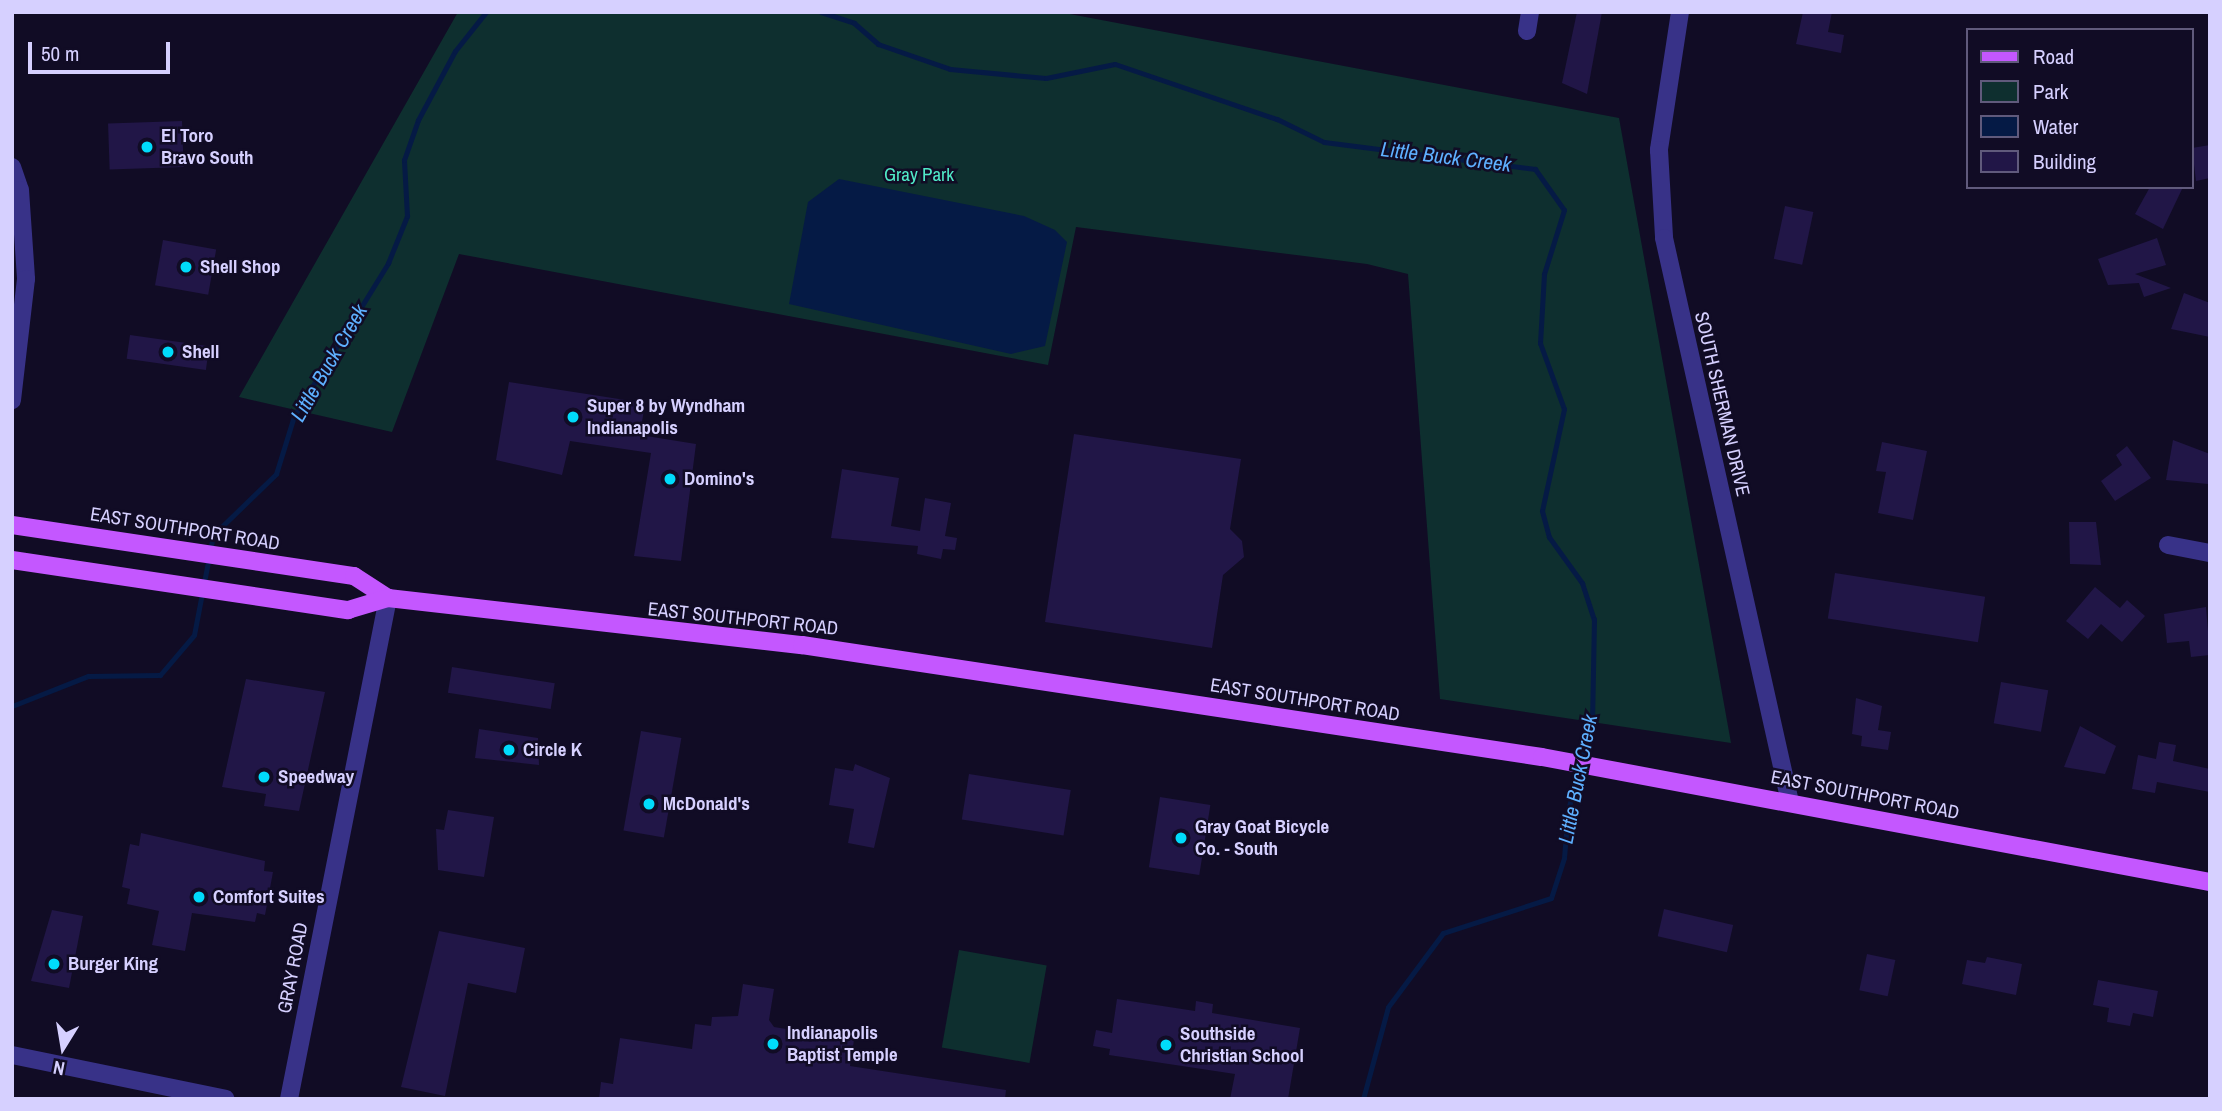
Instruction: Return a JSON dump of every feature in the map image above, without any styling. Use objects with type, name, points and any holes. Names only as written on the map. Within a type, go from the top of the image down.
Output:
[{"type":"main road","name":"EAST SOUTHPORT ROAD","points":[[12,525],[354,576],[388,598]]},
{"type":"main road","name":"EAST SOUTHPORT ROAD","points":[[12,560],[348,610],[388,598],[802,645],[1542,757],[2210,881]]},
{"type":"street","points":[[1527,31],[1530,12]]},
{"type":"street","name":"SOUTH SHERMAN DRIVE","points":[[1680,12],[1659,150],[1664,238],[1790,802]]},
{"type":"street","points":[[12,167],[26,279],[12,400]]},
{"type":"street","points":[[2168,545],[2210,552]]},
{"type":"street","name":"GRAY ROAD","points":[[289,1099],[388,598]]},
{"type":"street","points":[[12,1055],[226,1099]]},
{"type":"green space","name":"Gray Park","points":[[458,12],[1059,12],[1619,118],[1731,743],[1440,699],[1408,274],[1367,264],[1076,227],[1048,365],[459,254],[392,432],[239,397]]},
{"type":"green space","points":[[959,950],[1047,965],[1029,1063],[942,1047]]},
{"type":"water","points":[[839,179],[1024,216],[1055,230],[1067,242],[1045,346],[1011,354],[789,304],[808,202]]},
{"type":"building","points":[[1577,12],[1602,12],[1587,94],[1562,83]]},
{"type":"building","points":[[1803,12],[1832,12],[1828,32],[1844,35],[1841,53],[1796,44]]},
{"type":"building","points":[[182,121],[184,167],[110,170],[108,124]]},
{"type":"building","points":[[2210,145],[2210,178],[2196,181],[2194,148]]},
{"type":"building","points":[[2149,189],[2182,189],[2163,229],[2135,214]]},
{"type":"building","points":[[1785,206],[1813,212],[1802,265],[1774,259]]},
{"type":"building","points":[[2157,238],[2166,265],[2135,274],[2171,288],[2144,297],[2139,283],[2108,285],[2098,259]]},
{"type":"building","name":"Shell Shop","points":[[163,240],[216,249],[208,295],[155,285]]},
{"type":"building","points":[[2184,293],[2210,303],[2210,337],[2171,329]]},
{"type":"building","name":"Shell","points":[[130,335],[209,346],[206,370],[127,359]]},
{"type":"building","points":[[509,382],[645,403],[640,435],[696,444],[681,561],[634,556],[651,453],[570,441],[562,475],[496,460]]},
{"type":"building","points":[[1074,434],[1241,459],[1230,529],[1242,541],[1244,557],[1223,575],[1212,648],[1045,622]]},
{"type":"building","points":[[2173,440],[2210,454],[2208,484],[2166,480]]},
{"type":"building","points":[[1882,442],[1927,451],[1913,520],[1878,513],[1886,472],[1876,471]]},
{"type":"building","points":[[2127,446],[2151,478],[2115,501],[2101,481],[2122,465],[2116,455]]},
{"type":"building","points":[[842,469],[899,478],[891,526],[920,531],[925,498],[951,503],[945,536],[957,538],[955,550],[943,549],[941,559],[917,554],[918,546],[831,538]]},
{"type":"building","points":[[2069,522],[2096,522],[2101,565],[2070,564]]},
{"type":"building","points":[[1835,573],[1985,597],[1978,642],[1828,618]]},
{"type":"building","points":[[2095,587],[2120,608],[2127,600],[2145,616],[2122,642],[2101,624],[2088,639],[2066,621]]},
{"type":"building","points":[[2206,607],[2210,655],[2191,657],[2189,641],[2167,643],[2164,614]]},
{"type":"building","name":"Circle K","points":[[452,667],[555,683],[551,709],[448,693]]},
{"type":"building","name":"Speedway","points":[[246,679],[325,692],[299,811],[264,806],[266,794],[222,787]]},
{"type":"building","points":[[2001,682],[2048,690],[2041,732],[1994,723]]},
{"type":"building","points":[[1856,698],[1882,706],[1878,730],[1891,732],[1888,750],[1861,746],[1862,736],[1852,734]]},
{"type":"building","points":[[2080,726],[2116,746],[2105,774],[2064,767]]},
{"type":"building","name":"Circle K","points":[[479,729],[538,738],[539,765],[475,758]]},
{"type":"building","name":"McDonald's","points":[[641,731],[681,738],[664,838],[623,830]]},
{"type":"building","points":[[2159,742],[2176,745],[2173,761],[2210,769],[2210,792],[2157,782],[2155,793],[2132,789],[2138,755],[2156,759]]},
{"type":"building","points":[[855,764],[890,778],[874,848],[848,843],[854,809],[829,805],[835,768],[853,771]]},
{"type":"building","points":[[969,774],[1071,790],[1064,836],[962,819]]},
{"type":"building","points":[[1160,797],[1210,805],[1199,875],[1149,867]]},
{"type":"building","points":[[448,810],[494,817],[484,877],[438,870],[436,829],[444,830]]},
{"type":"building","name":"Comfort Suites","points":[[141,833],[265,861],[264,871],[273,872],[265,915],[257,913],[255,922],[192,913],[185,951],[152,945],[159,911],[127,904],[130,889],[122,887],[130,844],[139,846]]},
{"type":"building","points":[[1664,909],[1733,925],[1727,952],[1658,936]]},
{"type":"building","name":"Burger King","points":[[52,910],[83,916],[69,988],[31,981]]},
{"type":"building","points":[[439,931],[525,948],[516,993],[468,983],[445,1096],[401,1087]]},
{"type":"building","points":[[1867,954],[1895,960],[1888,996],[1859,990]]},
{"type":"building","points":[[1987,957],[2022,964],[2016,995],[1962,984],[1967,960],[1985,963]]},
{"type":"building","points":[[2098,980],[2158,991],[2153,1017],[2133,1013],[2130,1026],[2107,1022],[2109,1008],[2093,1005]]},
{"type":"building","name":"Indianapolis Baptist Temple","points":[[743,984],[774,989],[769,1020],[774,1027],[854,1040],[850,1066],[1006,1090],[1005,1099],[599,1099],[601,1082],[613,1084],[620,1038],[692,1049],[695,1024],[711,1026],[712,1017],[738,1016]]},
{"type":"building","points":[[1117,999],[1195,1011],[1196,1001],[1213,1004],[1212,1013],[1300,1028],[1288,1099],[1230,1099],[1235,1074],[1109,1055],[1110,1049],[1093,1046],[1096,1030],[1112,1033]]},
{"type":"waterway","name":"Little Buck Creek","points":[[12,706],[88,676],[160,675],[194,635],[213,535],[276,474],[294,416],[388,263],[407,216],[404,160],[418,120],[455,51],[486,12]]},
{"type":"waterway","name":"Little Buck Creek","points":[[821,12],[854,23],[878,44],[950,69],[1046,78],[1115,64],[1277,119],[1324,142],[1535,169],[1564,210],[1544,274],[1540,343],[1564,409],[1542,511],[1549,537],[1582,583],[1594,619],[1592,721],[1568,810],[1564,858],[1551,898],[1443,933],[1388,1007],[1363,1099]]},
{"type":"place","name":"El Toro Bravo South","points":[[147,147]]},
{"type":"place","name":"Shell Shop","points":[[186,267]]},
{"type":"place","name":"Shell","points":[[168,352]]},
{"type":"place","name":"Super 8 by Wyndham Indianapolis","points":[[573,417]]},
{"type":"place","name":"Domino's","points":[[670,479]]},
{"type":"place","name":"Circle K","points":[[509,750]]},
{"type":"place","name":"Speedway","points":[[264,777]]},
{"type":"place","name":"McDonald's","points":[[649,804]]},
{"type":"place","name":"Gray Goat Bicycle Co. - South","points":[[1181,838]]},
{"type":"place","name":"Comfort Suites","points":[[199,897]]},
{"type":"place","name":"Burger King","points":[[54,964]]},
{"type":"place","name":"Indianapolis Baptist Temple","points":[[773,1044]]},
{"type":"place","name":"Southside Christian School","points":[[1166,1045]]}]
